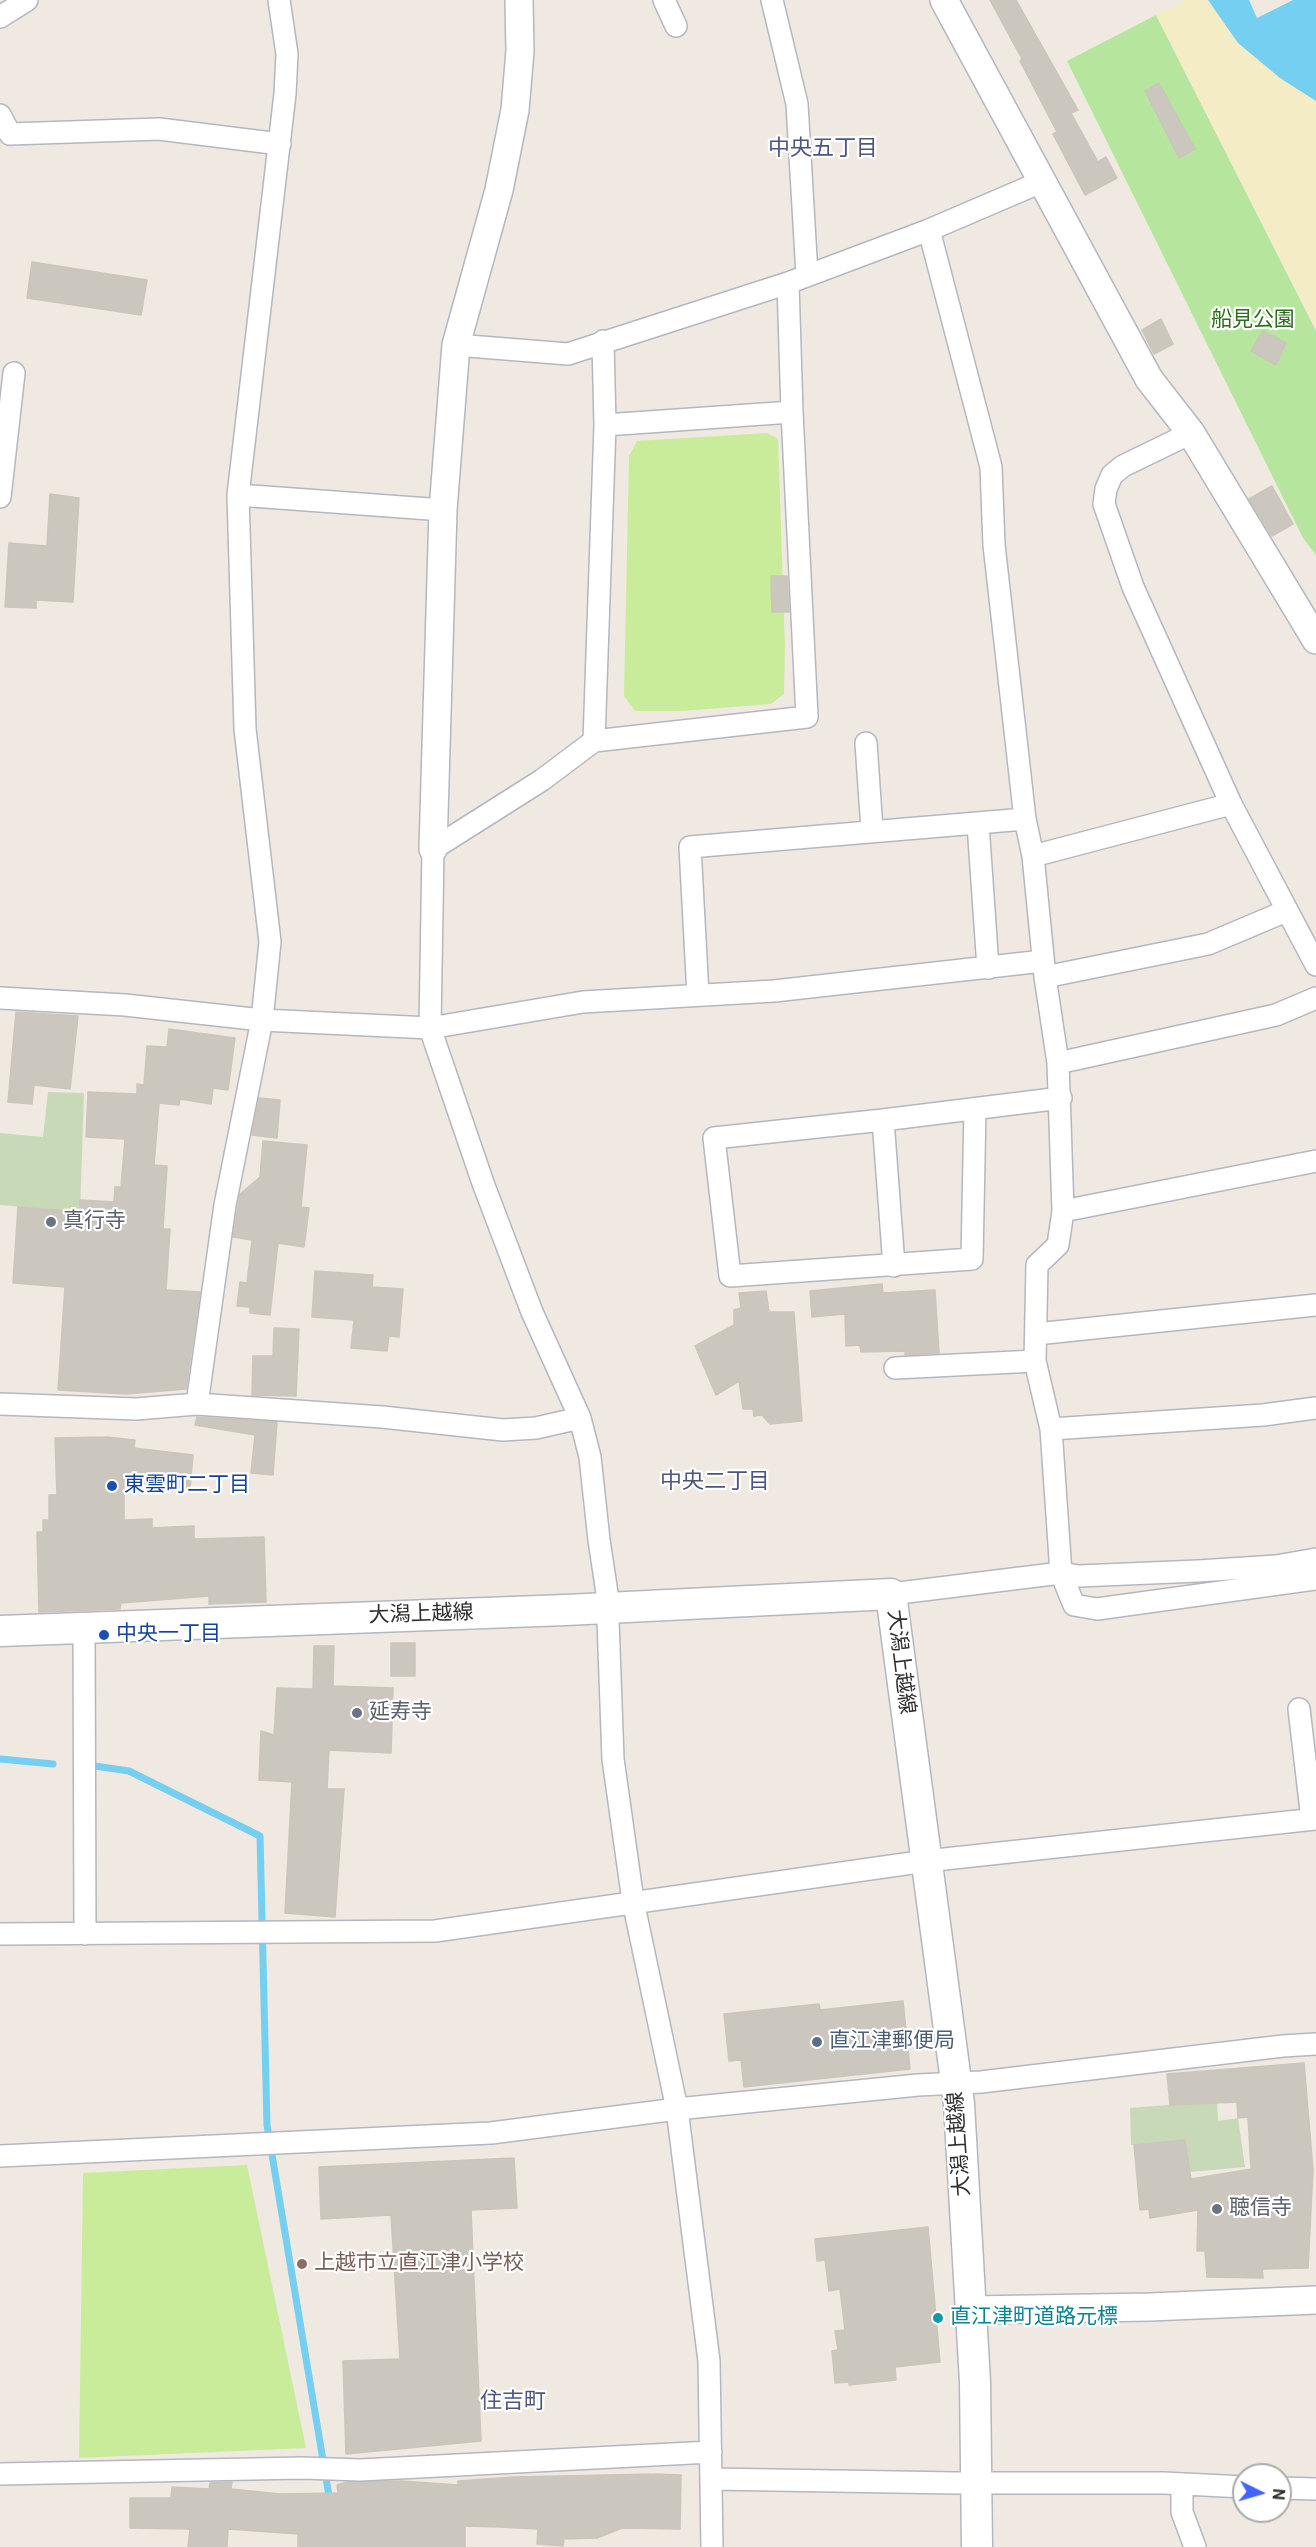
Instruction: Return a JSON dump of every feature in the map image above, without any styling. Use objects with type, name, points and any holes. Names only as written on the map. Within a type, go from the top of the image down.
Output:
[{"type":"main road","name":"大潟上越線","points":[[0,1631],[891,1594],[956,2083],[971,2310],[978,2483],[977,2547]]},
{"type":"street","points":[[0,17],[27,0]]},
{"type":"street","points":[[198,1404],[225,1205],[262,1020],[270,942],[246,729],[238,495],[280,144],[287,54],[279,0]]},
{"type":"street","points":[[519,0],[520,51],[515,110],[499,190],[456,345],[443,510],[430,1028],[483,1183],[532,1312],[580,1418],[590,1457],[608,1607],[613,1759],[633,1901],[677,2109],[709,2361],[712,2547]]},
{"type":"street","points":[[664,0],[676,26]]},
{"type":"street","points":[[772,0],[796,104],[807,275]]},
{"type":"street","points":[[944,0],[1149,379],[1191,433],[1316,640]]},
{"type":"street","points":[[0,115],[10,134],[159,129],[280,144]]},
{"type":"street","points":[[456,345],[568,354],[788,283],[929,230],[1041,182]]},
{"type":"street","points":[[929,230],[991,467],[994,545],[1025,819],[1033,856],[1044,969],[1058,1063],[1061,1098],[1063,1211],[1058,1245],[1037,1265],[1035,1361],[1051,1429],[1061,1573],[1074,1605],[1097,1609],[1316,1579]]},
{"type":"street","points":[[433,849],[542,780],[594,741],[807,717],[788,283]]},
{"type":"street","points":[[594,741],[605,425],[603,341]]},
{"type":"street","points":[[0,497],[14,373]]},
{"type":"street","points":[[605,425],[792,412]]},
{"type":"street","points":[[1191,433],[1123,466],[1112,475],[1106,489],[1104,504],[1133,587],[1231,804],[1316,965]]},
{"type":"street","points":[[238,495],[443,510]]},
{"type":"street","points":[[866,743],[872,830]]},
{"type":"street","points":[[1033,856],[1231,804]]},
{"type":"street","points":[[698,995],[690,847],[1025,819]]},
{"type":"street","points":[[978,824],[988,968]]},
{"type":"street","points":[[0,998],[125,1005],[262,1020],[430,1028],[583,1002],[774,991],[988,968],[1044,969],[1208,944],[1286,911]]},
{"type":"street","points":[[1058,1063],[1276,1015],[1316,998]]},
{"type":"street","points":[[975,1109],[972,1259],[730,1276],[714,1138],[1061,1098]]},
{"type":"street","points":[[883,1120],[894,1266]]},
{"type":"street","points":[[1063,1211],[1316,1161]]},
{"type":"street","points":[[1036,1334],[1316,1305]]},
{"type":"street","points":[[895,1368],[1035,1361]]},
{"type":"street","points":[[0,1404],[136,1409],[198,1404],[382,1417],[503,1430],[536,1428],[580,1418]]},
{"type":"street","points":[[1051,1429],[1263,1415],[1316,1408]]},
{"type":"street","points":[[891,1594],[1061,1573],[1079,1576],[1198,1571],[1276,1566],[1316,1559]]},
{"type":"street","points":[[84,1627],[85,1934]]},
{"type":"street","points":[[0,1934],[435,1931],[926,1861],[1314,1819],[1299,1709]]},
{"type":"street","points":[[0,2156],[491,2133],[677,2109],[956,2083],[1316,2044]]},
{"type":"street","points":[[971,2310],[1150,2307],[1316,2300]]},
{"type":"street","points":[[0,2474],[302,2468],[360,2470],[711,2452]]},
{"type":"street","points":[[712,2479],[1232,2487]]},
{"type":"street","points":[[1182,2485],[1182,2512],[1195,2547]]},
{"type":"street","points":[[1292,2488],[1316,2489]]},
{"type":"green space","name":"船見公園","points":[[1156,15],[1316,331],[1316,555],[1303,538],[1067,61]]},
{"type":"green space","points":[[767,433],[778,439],[785,645],[784,694],[771,704],[682,711],[635,711],[624,696],[629,456],[637,441]]},
{"type":"green space","points":[[48,1092],[84,1093],[80,1212],[0,1205],[0,1133],[43,1137]]},
{"type":"green space","points":[[1217,2101],[1218,2121],[1238,2118],[1245,2167],[1190,2172],[1185,2140],[1131,2145],[1130,2108]]},
{"type":"green space","points":[[247,2165],[306,2448],[79,2458],[83,2173]]},
{"type":"sand","points":[[1187,0],[1208,0],[1238,43],[1280,78],[1316,101],[1316,329],[1156,15]]},
{"type":"water","points":[[1208,0],[1316,0],[1316,101],[1280,78],[1238,43]]},
{"type":"pier","points":[[1249,0],[1293,0],[1257,18]]},
{"type":"building","points":[[990,0],[1016,0],[1078,110],[1071,113],[1098,162],[1106,157],[1117,178],[1085,195],[1053,134],[1057,132],[1020,61],[1022,59]]},
{"type":"building","points":[[1159,83],[1195,149],[1179,158],[1145,91]]},
{"type":"building","points":[[32,262],[147,280],[141,315],[27,298]]},
{"type":"building","points":[[1161,319],[1173,344],[1154,354],[1142,330]]},
{"type":"building","points":[[1263,331],[1286,343],[1276,365],[1251,351]]},
{"type":"building","points":[[1272,486],[1293,524],[1272,536],[1249,499]]},
{"type":"building","points":[[50,494],[79,498],[73,602],[36,600],[36,608],[5,607],[9,543],[47,546]]},
{"type":"building","points":[[771,576],[787,576],[789,612],[772,612]]},
{"type":"building","points":[[16,1012],[78,1016],[70,1089],[34,1085],[32,1104],[8,1102]]},
{"type":"building","points":[[169,1029],[235,1038],[228,1090],[213,1088],[211,1104],[180,1099],[179,1105],[159,1103],[154,1165],[167,1166],[163,1229],[170,1229],[166,1290],[200,1292],[186,1389],[126,1394],[58,1390],[65,1287],[13,1283],[18,1207],[80,1212],[80,1200],[114,1202],[115,1187],[121,1187],[125,1139],[86,1137],[88,1092],[137,1094],[137,1084],[144,1085],[147,1046],[167,1047]]},
{"type":"building","points":[[259,1098],[280,1100],[277,1138],[252,1135]]},
{"type":"building","points":[[263,1141],[307,1145],[301,1207],[309,1208],[304,1247],[278,1243],[270,1315],[250,1313],[250,1307],[237,1306],[240,1282],[247,1283],[252,1240],[233,1237],[240,1194],[260,1177]]},
{"type":"building","points":[[315,1271],[373,1275],[372,1287],[403,1289],[399,1337],[389,1336],[387,1351],[351,1348],[354,1320],[312,1317]]},
{"type":"building","points":[[882,1284],[883,1293],[935,1290],[939,1353],[905,1355],[905,1351],[861,1352],[860,1345],[846,1346],[845,1314],[812,1317],[810,1291]]},
{"type":"building","points":[[766,1291],[769,1312],[794,1312],[802,1421],[770,1424],[762,1415],[754,1416],[753,1409],[743,1409],[739,1381],[716,1395],[695,1346],[734,1325],[734,1310],[741,1308],[739,1293]]},
{"type":"building","points":[[274,1328],[299,1329],[296,1396],[252,1395],[253,1356],[273,1356]]},
{"type":"building","points":[[197,1417],[277,1422],[273,1475],[251,1473],[255,1435],[195,1425]]},
{"type":"building","points":[[106,1437],[135,1440],[134,1448],[193,1455],[190,1488],[124,1481],[124,1520],[152,1519],[152,1528],[194,1526],[194,1539],[264,1537],[266,1602],[209,1604],[209,1596],[121,1603],[120,1609],[39,1612],[37,1532],[43,1532],[43,1520],[49,1520],[49,1495],[57,1495],[55,1438]]},
{"type":"building","points":[[391,1643],[415,1643],[415,1676],[391,1676]]},
{"type":"building","points":[[314,1646],[334,1646],[333,1686],[393,1688],[391,1753],[329,1750],[327,1789],[344,1789],[335,1917],[285,1913],[292,1782],[259,1780],[261,1731],[274,1735],[277,1688],[313,1689]]},
{"type":"building","points":[[903,2001],[910,2069],[744,2087],[741,2060],[729,2061],[724,2014],[819,2004],[820,2010]]},
{"type":"building","points":[[1304,2063],[1313,2170],[1308,2268],[1262,2269],[1263,2278],[1207,2277],[1205,2251],[1197,2251],[1198,2210],[1150,2218],[1149,2209],[1140,2210],[1134,2145],[1185,2140],[1191,2179],[1251,2169],[1248,2117],[1238,2118],[1237,2102],[1170,2105],[1167,2074]]},
{"type":"building","points":[[514,2158],[517,2208],[471,2210],[481,2441],[346,2454],[343,2361],[400,2359],[391,2215],[321,2219],[319,2167]]},
{"type":"building","points":[[928,2227],[940,2362],[895,2367],[896,2380],[849,2385],[849,2382],[835,2383],[832,2351],[838,2350],[835,2331],[845,2330],[840,2289],[829,2291],[825,2260],[817,2261],[815,2239]]},
{"type":"building","points":[[681,2475],[680,2529],[622,2528],[597,2538],[564,2539],[563,2546],[537,2544],[538,2529],[465,2526],[465,2547],[298,2547],[298,2534],[228,2529],[227,2547],[188,2547],[190,2529],[130,2528],[130,2498],[171,2498],[172,2487],[209,2489],[210,2483],[232,2482],[231,2489],[280,2494],[338,2493],[337,2485],[347,2482],[401,2481],[458,2485],[458,2481],[513,2477]]},
{"type":"waterway","points":[[0,1759],[53,1764]]},
{"type":"waterway","points":[[88,1765],[129,1771],[260,1836],[267,2125],[330,2502]]},
{"type":"place","name":"真行寺","points":[[51,1222]]},
{"type":"place","name":"東雲町二丁目","points":[[112,1486]]},
{"type":"place","name":"中央一丁目","points":[[104,1635]]},
{"type":"place","name":"延寿寺","points":[[357,1713]]},
{"type":"place","name":"直江津郵便局","points":[[817,2042]]},
{"type":"place","name":"聴信寺","points":[[1217,2209]]},
{"type":"place","name":"上越市立直江津小学校","points":[[302,2264]]},
{"type":"place","name":"直江津町道路元標","points":[[938,2318]]},
{"type":"district","name":"中央五丁目","points":[[823,149]]},
{"type":"district","name":"中央二丁目","points":[[715,1482]]},
{"type":"district","name":"住吉町","points":[[513,2402]]}]
